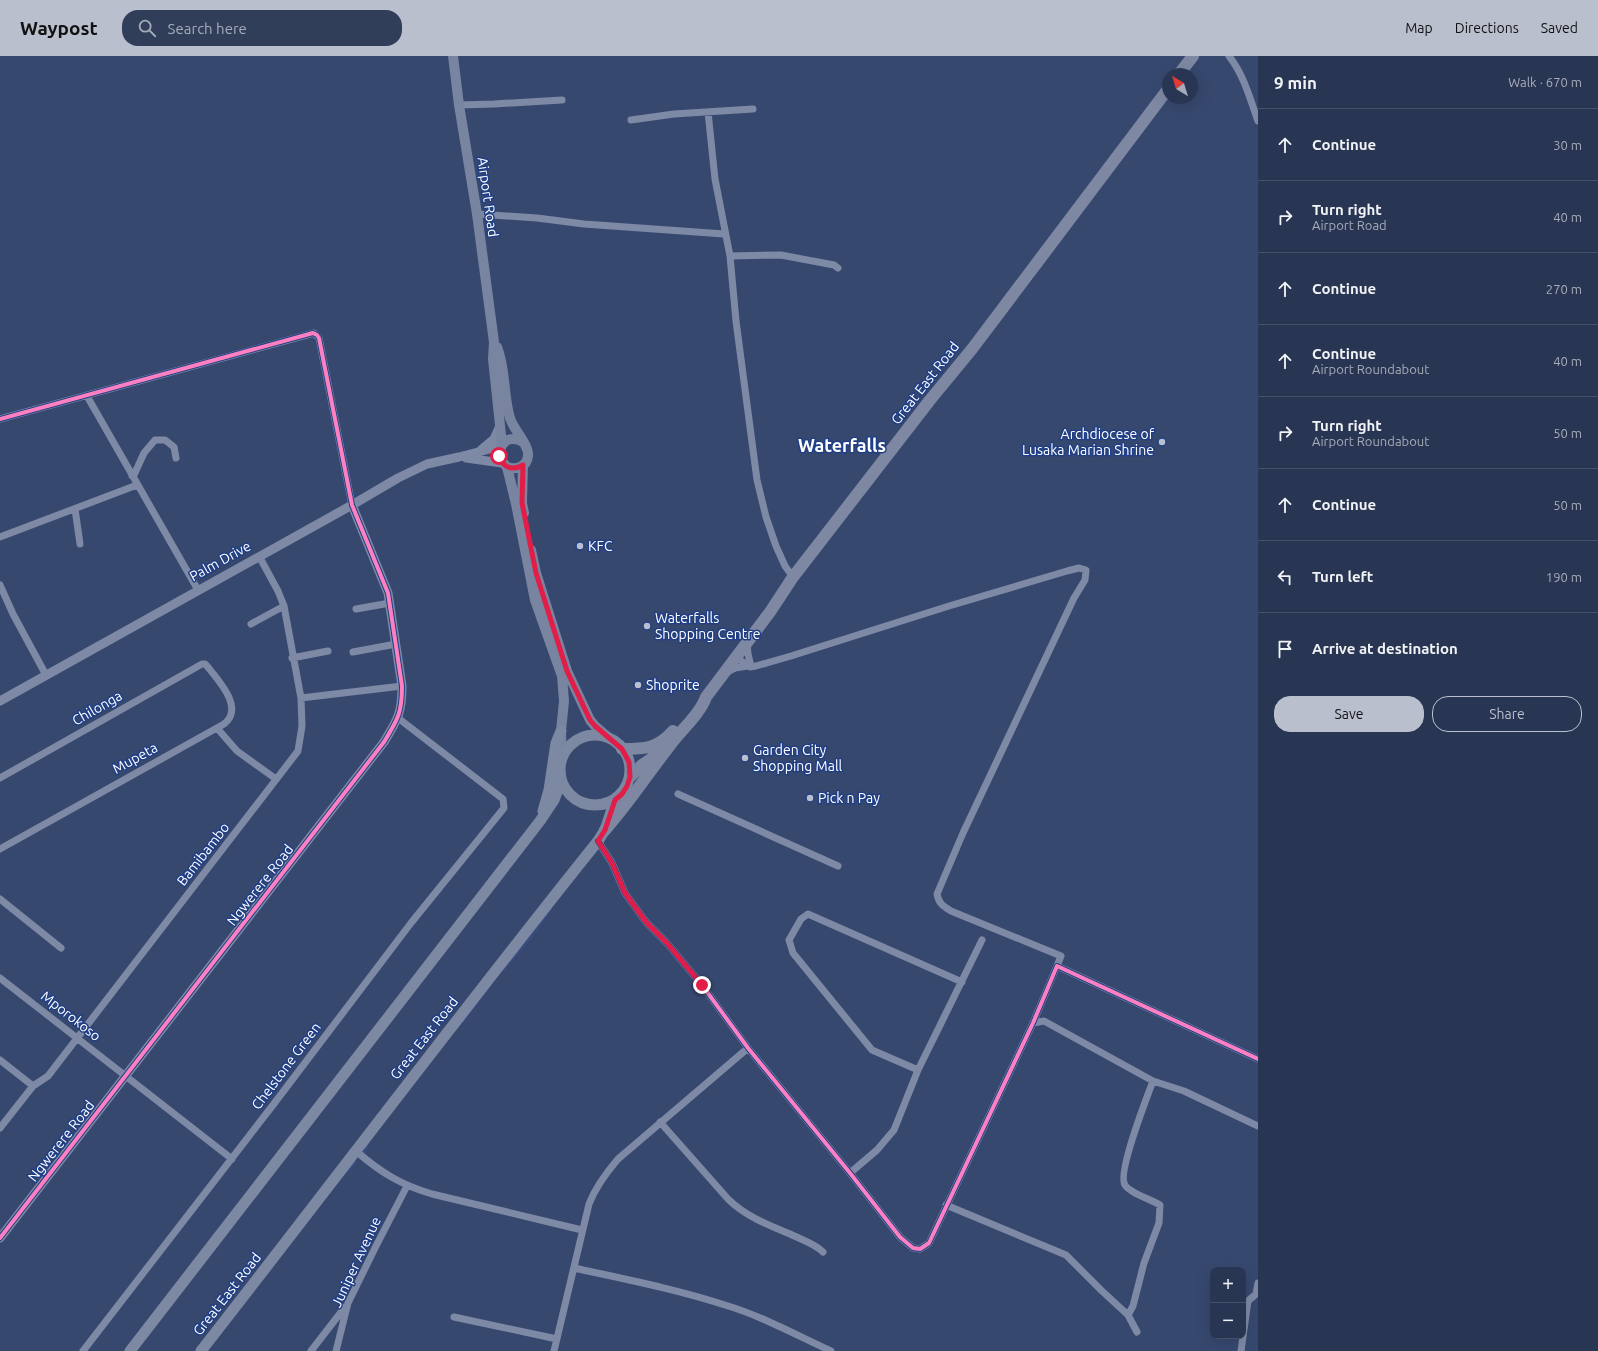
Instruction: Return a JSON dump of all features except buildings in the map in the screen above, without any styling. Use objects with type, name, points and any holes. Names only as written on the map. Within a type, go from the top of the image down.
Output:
[{"type":"highway","points":[[1184,68],[1193,56]]},
{"type":"highway","name":"Great East Road","points":[[605,830],[634,795],[702,705],[706,697],[793,577],[930,400],[972,349],[1162,97]]},
{"type":"highway","name":"Great East Road","points":[[622,749],[648,748],[664,740],[693,706],[706,697]]},
{"type":"highway","name":"Great East Road","points":[[630,777],[638,768],[657,756],[672,743]]},
{"type":"main road","name":"Airport Road","points":[[453,56],[459,104],[477,214],[494,342],[493,359],[502,445]]},
{"type":"main road","name":"Airport Road","points":[[494,342],[500,359],[510,419],[523,442]]},
{"type":"main road","points":[[505,465],[517,468],[527,461],[528,449],[523,442],[514,439],[507,440],[502,445],[499,454],[505,465],[516,504],[535,600],[562,676],[564,701],[561,731],[562,758],[559,773],[561,781],[568,792],[578,801],[590,805],[603,805],[615,800],[622,794],[627,786],[630,777],[629,762],[622,749],[590,720],[567,671],[536,573],[522,503],[523,465]]},
{"type":"main road","points":[[540,821],[549,790],[556,742],[561,731]]},
{"type":"main road","points":[[562,758],[568,748],[581,738],[597,735],[608,737]]},
{"type":"main road","points":[[130,1351],[540,821],[554,800],[561,781]]},
{"type":"main road","points":[[605,830],[615,800]]},
{"type":"main road","name":"Great East Road","points":[[201,1351],[536,918],[598,841],[605,830]]},
{"type":"street","points":[[1229,56],[1236,65],[1258,121]]},
{"type":"street","points":[[459,104],[494,104],[562,100]]},
{"type":"street","points":[[631,120],[674,114],[753,109]]},
{"type":"street","points":[[708,112],[715,179],[724,234],[730,256],[736,321],[757,480],[766,517],[776,546],[785,566],[793,577]]},
{"type":"street","points":[[477,214],[538,218],[584,224],[724,234]]},
{"type":"street","points":[[730,256],[780,256],[834,265],[838,268]]},
{"type":"street","points":[[0,419],[314,333],[319,338],[352,505]]},
{"type":"street","points":[[87,396],[198,590]]},
{"type":"street","name":"Palm Drive","points":[[470,454],[489,444],[500,426]]},
{"type":"street","points":[[132,476],[144,453],[155,440],[165,440],[174,447],[176,458]]},
{"type":"street","name":"Palm Drive","points":[[0,701],[398,478],[427,464],[459,458],[502,445]]},
{"type":"street","name":"Palm Drive","points":[[459,458],[481,459],[505,465]]},
{"type":"street","points":[[0,537],[137,485]]},
{"type":"street","name":"Ngwerere Road","points":[[0,1238],[384,742],[398,718],[402,700],[402,686],[390,602],[386,584],[352,505]]},
{"type":"street","points":[[75,509],[80,544]]},
{"type":"street","name":"Bamibambo","points":[[0,1128],[33,1086],[48,1076],[298,751],[302,726],[300,698],[284,606],[278,591],[259,556]]},
{"type":"street","points":[[598,841],[612,863],[625,893],[646,922],[666,942],[702,985],[748,1048],[850,1173],[900,1238],[913,1248],[920,1249],[929,1243],[1033,1023],[1061,956],[951,911],[939,902],[937,894],[963,833],[1074,598],[1085,580],[1086,570],[1079,568],[1067,571],[949,606],[791,656],[736,668],[722,675]]},
{"type":"street","points":[[0,585],[13,614],[46,675]]},
{"type":"street","points":[[356,608],[390,602]]},
{"type":"street","points":[[251,624],[284,606]]},
{"type":"street","points":[[747,642],[751,665]]},
{"type":"street","points":[[353,652],[396,644]]},
{"type":"street","points":[[292,658],[328,651]]},
{"type":"street","points":[[737,655],[751,665]]},
{"type":"street","name":"Chilonga","points":[[0,778],[202,664],[207,666]]},
{"type":"street","name":"Mupeta","points":[[0,849],[217,728],[228,720],[230,717],[230,696],[207,666]]},
{"type":"street","points":[[300,698],[402,686]]},
{"type":"street","name":"Chelstone Green","points":[[83,1351],[411,923],[501,812],[505,802],[501,796],[398,718]]},
{"type":"street","points":[[217,728],[237,751],[276,779]]},
{"type":"street","points":[[678,794],[838,866]]},
{"type":"street","points":[[0,899],[61,948]]},
{"type":"street","points":[[918,1070],[872,1050],[793,953],[789,940],[801,919],[808,914],[962,982]]},
{"type":"street","points":[[850,1173],[877,1150],[894,1130],[918,1070],[982,940]]},
{"type":"street","points":[[1057,966],[1258,1059]]},
{"type":"street","name":"Mporokoso","points":[[0,978],[232,1158]]},
{"type":"street","points":[[1033,1023],[1044,1021],[1153,1081],[1184,1091],[1258,1126]]},
{"type":"street","points":[[554,1351],[582,1230],[593,1192],[601,1178],[618,1159],[748,1048]]},
{"type":"street","points":[[0,1060],[33,1086]]},
{"type":"street","points":[[1128,1314],[1133,1306],[1144,1263],[1159,1224],[1160,1205],[1128,1189],[1123,1178],[1128,1152],[1153,1081]]},
{"type":"street","points":[[660,1122],[728,1199],[738,1208],[768,1225],[816,1246],[823,1252]]},
{"type":"street","points":[[356,1151],[384,1173],[407,1186],[432,1194],[582,1230]]},
{"type":"street","name":"Juniper Avenue","points":[[336,1351],[348,1304],[407,1186]]},
{"type":"street","points":[[946,1205],[1066,1255],[1102,1291],[1128,1314],[1137,1332]]},
{"type":"street","points":[[574,1268],[682,1293],[726,1305],[760,1318],[831,1351]]},
{"type":"street","points":[[1241,1351],[1248,1301],[1257,1294],[1258,1283]]},
{"type":"street","points":[[311,1351],[348,1304]]},
{"type":"street","points":[[454,1317],[557,1339]]},
{"type":"waterway","points":[[503,970],[531,937],[551,909]]},
{"type":"waterway","points":[[460,1025],[488,989]]},
{"type":"waterway","points":[[365,1152],[369,1142]]},
{"type":"waterway","points":[[345,1174],[355,1163]]},
{"type":"cycle path","points":[[0,419],[313,333],[317,335],[319,338],[352,505],[388,593],[402,686],[400,710],[393,727],[384,742],[0,1238]]},
{"type":"cycle path","points":[[598,841],[612,863],[625,893],[646,922],[666,942],[702,985],[748,1048],[900,1237],[913,1248],[920,1249],[929,1243],[1033,1023],[1057,966],[1258,1059]]},
{"type":"place","name":"Archdiocese of Lusaka Marian Shrine","points":[[1162,442]]},
{"type":"place","name":"KFC","points":[[580,546]]},
{"type":"place","name":"Waterfalls Shopping Centre","points":[[647,626]]},
{"type":"place","name":"Shoprite","points":[[638,685]]},
{"type":"place","name":"Garden City Shopping Mall","points":[[745,758]]},
{"type":"place","name":"Pick n Pay","points":[[810,798]]},
{"type":"district","name":"Waterfalls","points":[[842,446]]},
{"type":"route","points":[[499,456],[502,463],[507,467],[514,469],[523,465],[522,503],[532,555],[558,646],[567,671],[590,720],[595,726],[616,742],[622,749],[629,762],[630,777],[627,786],[622,794],[615,800],[605,830],[598,841],[612,863],[625,893],[646,922],[666,942],[702,985]]}]
